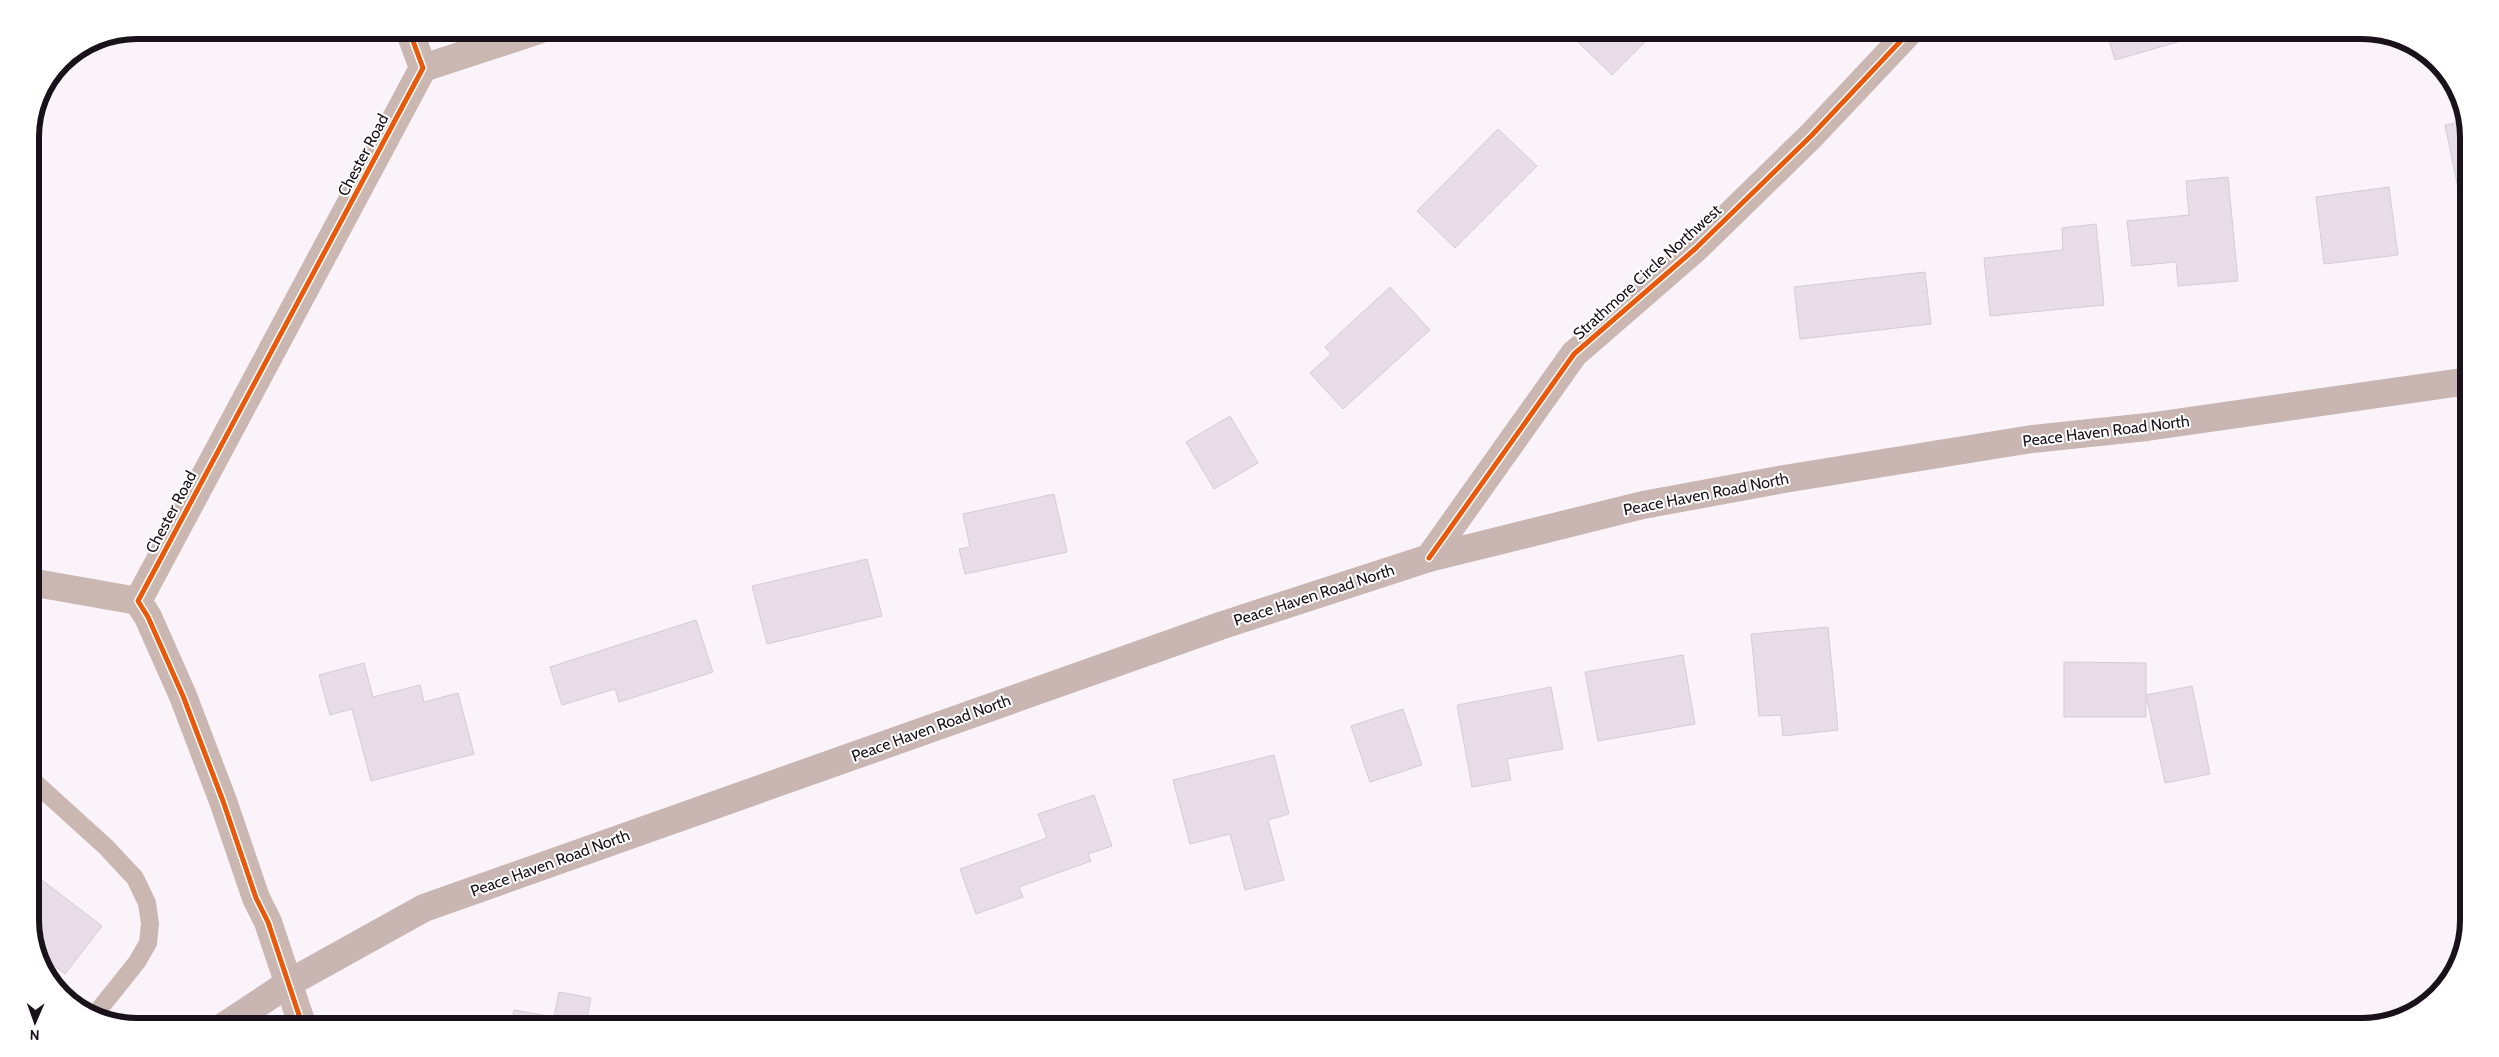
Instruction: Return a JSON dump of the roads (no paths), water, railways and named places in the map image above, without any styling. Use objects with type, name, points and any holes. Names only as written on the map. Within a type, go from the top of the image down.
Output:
[{"type":"main road","name":"Peace Haven Road North","points":[[237,1018],[289,984],[424,908],[1220,626],[1429,558],[1643,505],[1784,479],[2032,439],[2147,427],[2460,382]]},
{"type":"street","points":[[413,39],[424,68],[513,39]]},
{"type":"street","name":"Strathmore Circle Northwest","points":[[1429,558],[1574,354],[1695,249],[1811,136],[1903,39]]},
{"type":"street","name":"Chester Road","points":[[138,601],[424,68]]},
{"type":"street","points":[[39,584],[138,601],[148,617],[182,696],[223,801],[256,898],[268,922],[300,1018]]},
{"type":"lane","points":[[39,786],[106,847],[135,878],[147,903],[150,924],[148,944],[137,962],[98,1011]]}]
